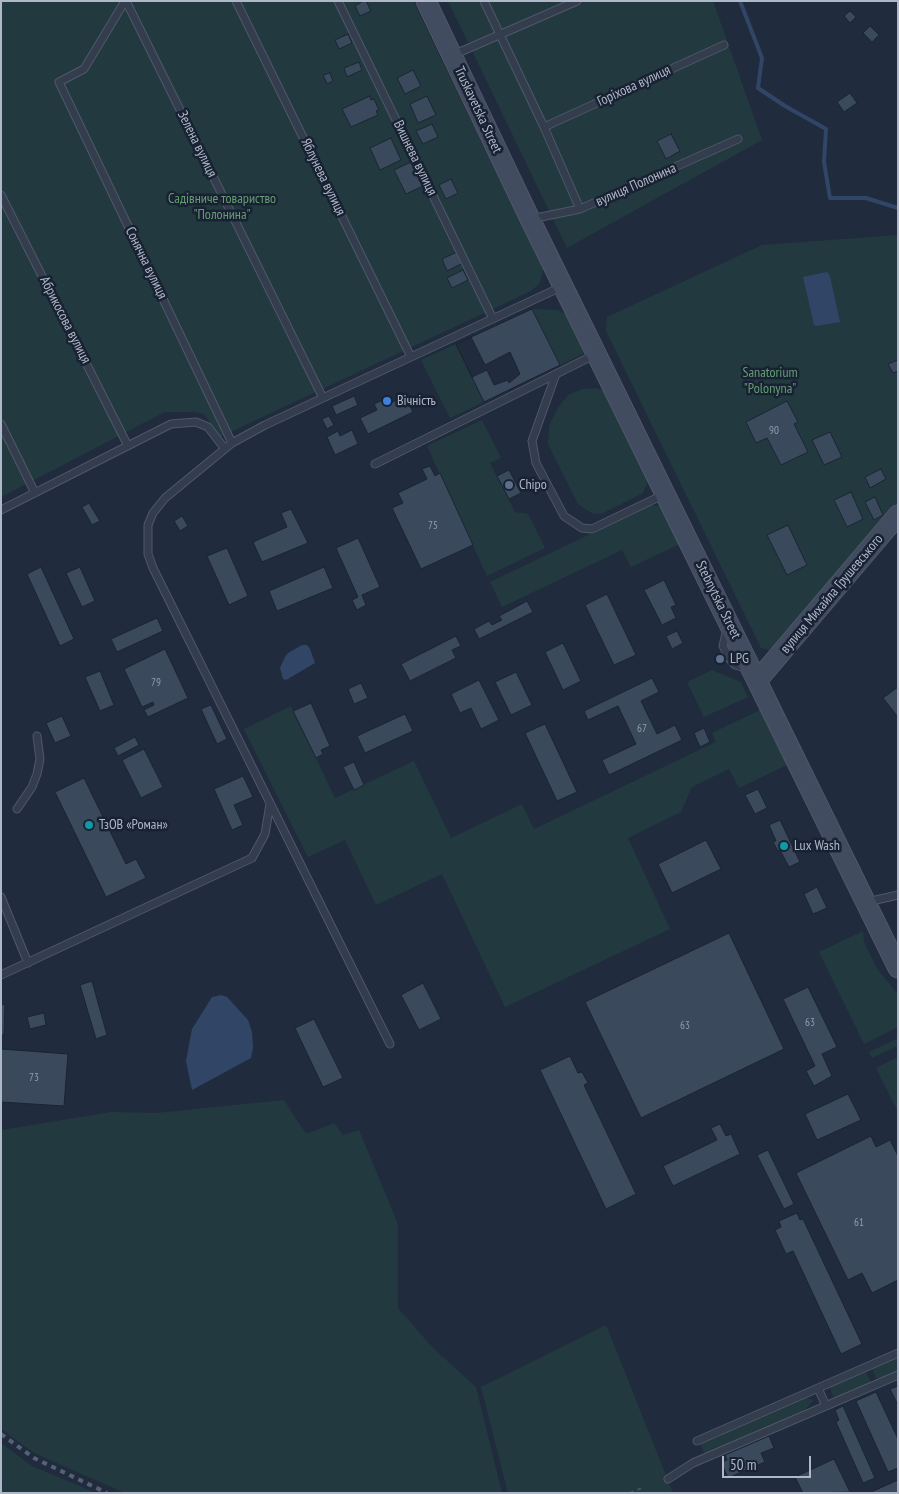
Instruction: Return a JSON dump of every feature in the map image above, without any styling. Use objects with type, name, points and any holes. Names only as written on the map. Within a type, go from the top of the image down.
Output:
[{"type":"street","name":"Truskavetska Street","points":[[426,1],[564,286]]},
{"type":"street","name":"Stebnytska Street","points":[[564,286],[729,624],[758,674],[898,968]]},
{"type":"street","name":"вулиця Михайла Грушевського","points":[[758,674],[898,515]]},
{"type":"lane","name":"Сонячна вулиця","points":[[126,1],[84,69],[60,82],[232,443]]},
{"type":"lane","name":"Зелена вулиця","points":[[126,1],[322,396]]},
{"type":"lane","name":"Яблунева вулиця","points":[[236,1],[410,355]]},
{"type":"lane","name":"Вишнева вулиця","points":[[338,1],[492,317]]},
{"type":"lane","points":[[484,1],[544,127],[580,210]]},
{"type":"lane","points":[[452,55],[577,1]]},
{"type":"lane","name":"Горіхова вулиця","points":[[544,127],[724,45]]},
{"type":"lane","name":"вулиця Полонина","points":[[530,219],[580,210],[738,139]]},
{"type":"lane","name":"Абрикосова вулиця","points":[[1,195],[128,446]]},
{"type":"lane","points":[[390,1044],[148,554],[148,525],[153,513],[184,480],[232,443],[322,396],[492,317],[564,286]]},
{"type":"lane","points":[[375,464],[597,354]]},
{"type":"lane","points":[[556,374],[531,448],[536,463],[568,520],[582,528],[592,529],[666,494]]},
{"type":"lane","points":[[1,510],[171,424],[185,421],[208,427],[225,449]]},
{"type":"lane","points":[[1,424],[35,493]]},
{"type":"lane","points":[[17,809],[32,786],[37,774],[40,759],[37,736]]},
{"type":"lane","points":[[1,976],[252,858],[265,834],[270,804]]},
{"type":"lane","points":[[866,903],[898,895]]},
{"type":"lane","points":[[1,897],[28,963]]},
{"type":"lane","points":[[697,1441],[898,1353]]},
{"type":"lane","points":[[668,1479],[693,1463],[898,1375]]},
{"type":"lane","points":[[818,1388],[826,1406]]},
{"type":"path","points":[[630,1493],[642,1488]]},
{"type":"green space","name":"Садівниче товариство \"Полонина\"","points":[[1,1],[413,1],[543,269],[540,283],[531,291],[220,437],[204,414],[165,412],[1,497]]},
{"type":"green space","points":[[448,1],[713,1],[762,140],[567,248]]},
{"type":"green space","name":"Sanatorium \"Polonyna\"","points":[[898,235],[898,505],[775,651],[761,648],[606,331],[607,317],[762,245]]},
{"type":"green space","points":[[532,309],[558,310],[567,315],[586,352],[560,365]]},
{"type":"green space","points":[[456,344],[484,402],[450,418],[421,360]]},
{"type":"green space","points":[[595,388],[605,391],[648,482],[643,493],[603,513],[593,514],[578,504],[548,444],[549,426],[559,406],[568,395],[583,389]]},
{"type":"green space","points":[[482,420],[501,458],[490,463],[515,512],[528,514],[545,548],[487,576],[427,446]]},
{"type":"green space","points":[[651,505],[661,506],[680,544],[631,567],[622,550],[502,607],[490,582]]},
{"type":"green space","points":[[712,670],[741,682],[748,697],[704,717],[687,682]]},
{"type":"green space","points":[[291,706],[335,798],[414,761],[451,838],[522,804],[534,829],[716,742],[712,733],[760,710],[787,765],[739,788],[729,769],[692,787],[681,812],[628,838],[670,929],[505,1007],[442,874],[376,905],[345,840],[308,857],[244,729]]},
{"type":"green space","points":[[863,931],[864,942],[877,969],[898,994],[898,1027],[864,1044],[819,952]]},
{"type":"green space","points":[[898,1038],[898,1046],[872,1058],[869,1052]]},
{"type":"green space","points":[[898,1057],[898,1112],[876,1068]]},
{"type":"green space","points":[[284,1100],[306,1134],[334,1123],[343,1135],[359,1130],[398,1224],[398,1308],[433,1348],[476,1387],[502,1493],[125,1493],[34,1453],[1,1429],[1,1130],[111,1112],[156,1113]]},
{"type":"green space","points":[[606,1325],[673,1493],[508,1493],[481,1387]]},
{"type":"green space","points":[[898,1356],[898,1371],[877,1380],[871,1367]]},
{"type":"green space","points":[[865,1370],[871,1383],[834,1399],[829,1386]]},
{"type":"green space","points":[[798,1399],[814,1400],[803,1412],[705,1454],[699,1442]]},
{"type":"green space","points":[[1,1443],[32,1466],[96,1493],[1,1493],[3,1484],[1,1482]]},
{"type":"water","points":[[827,272],[830,276],[840,322],[817,326],[814,325],[803,277]]},
{"type":"water","points":[[302,645],[307,645],[310,649],[315,663],[286,680],[283,679],[280,668],[285,657],[288,653]]},
{"type":"water","points":[[221,995],[227,997],[248,1020],[252,1032],[253,1048],[251,1058],[192,1090],[186,1061],[192,1029],[212,997]]},
{"type":"building","points":[[366,1],[371,11],[360,16],[355,6]]},
{"type":"building","points":[[850,11],[856,17],[850,23],[844,16]]},
{"type":"building","points":[[870,26],[879,35],[872,42],[863,33]]},
{"type":"building","points":[[348,34],[352,43],[339,49],[335,40]]},
{"type":"building","points":[[359,62],[362,70],[347,77],[344,68]]},
{"type":"building","points":[[413,70],[421,86],[405,94],[397,78]]},
{"type":"building","points":[[330,73],[333,81],[327,84],[323,75]]},
{"type":"building","points":[[850,93],[857,103],[844,112],[837,102]]},
{"type":"building","points":[[370,96],[371,100],[374,99],[379,110],[376,111],[378,115],[351,127],[342,109]]},
{"type":"building","points":[[427,96],[436,115],[418,123],[410,104]]},
{"type":"building","points":[[432,124],[438,137],[423,144],[416,131]]},
{"type":"building","points":[[671,134],[680,151],[666,159],[657,141]]},
{"type":"building","points":[[391,138],[401,160],[380,170],[370,148]]},
{"type":"building","points":[[411,162],[423,186],[406,194],[394,170]]},
{"type":"building","points":[[451,179],[458,193],[446,199],[439,185]]},
{"type":"building","points":[[457,252],[463,263],[447,271],[442,259]]},
{"type":"building","points":[[463,270],[468,280],[452,288],[447,278]]},
{"type":"building","points":[[532,309],[560,365],[484,402],[456,344]]},
{"type":"building","points":[[471,337],[485,365],[510,352],[520,374],[509,383],[508,380],[494,385],[487,370],[472,377],[456,344]]},
{"type":"building","points":[[898,360],[898,371],[893,373],[888,364]]},
{"type":"building","points":[[354,396],[358,405],[336,415],[332,406]]},
{"type":"building","points":[[405,396],[413,412],[368,434],[360,418],[377,410],[374,404],[385,399],[388,404]]},
{"type":"building","points":[[787,401],[798,422],[794,424],[808,452],[781,465],[767,438],[756,443],[746,422]]},
{"type":"building","points":[[329,416],[334,425],[327,429],[322,419]]},
{"type":"building","points":[[352,430],[358,444],[335,455],[327,437],[338,431],[340,436]]},
{"type":"building","points":[[830,432],[842,457],[824,465],[812,440]]},
{"type":"building","points":[[430,466],[435,476],[440,473],[473,545],[421,569],[392,508],[403,503],[398,493],[427,479],[422,469]]},
{"type":"building","points":[[881,469],[886,479],[870,488],[865,477]]},
{"type":"building","name":"Chipo","points":[[509,470],[521,493],[509,499],[497,476]]},
{"type":"building","points":[[851,492],[863,519],[847,527],[834,500]]},
{"type":"building","points":[[875,497],[883,515],[874,520],[865,502]]},
{"type":"building","points":[[89,503],[100,521],[92,525],[82,507]]},
{"type":"building","points":[[291,509],[308,543],[262,562],[253,542],[287,527],[281,513]]},
{"type":"building","points":[[182,516],[188,526],[180,531],[174,521]]},
{"type":"building","points":[[788,525],[807,565],[787,575],[767,535]]},
{"type":"building","points":[[358,538],[380,587],[362,595],[366,605],[357,610],[352,600],[358,597],[336,548]]},
{"type":"building","points":[[227,548],[248,596],[229,605],[207,556]]},
{"type":"building","points":[[41,567],[74,639],[60,646],[27,574]]},
{"type":"building","points":[[80,567],[95,601],[82,607],[66,573]]},
{"type":"building","points":[[324,567],[333,588],[277,611],[269,591]]},
{"type":"building","points":[[664,580],[676,605],[671,607],[676,618],[662,625],[644,590]]},
{"type":"building","points":[[607,594],[636,655],[614,665],[585,605]]},
{"type":"building","points":[[527,601],[533,612],[479,639],[474,629],[489,621],[492,625],[502,620],[499,616]]},
{"type":"building","points":[[157,618],[163,631],[117,652],[111,639]]},
{"type":"building","points":[[677,631],[683,643],[672,649],[666,636]]},
{"type":"building","points":[[456,636],[461,646],[452,650],[456,658],[410,681],[401,664]]},
{"type":"building","points":[[563,643],[581,681],[563,690],[545,652]]},
{"type":"building","points":[[165,649],[188,698],[148,717],[144,710],[154,705],[153,702],[142,707],[124,669]]},
{"type":"building","points":[[100,671],[114,705],[100,711],[85,677]]},
{"type":"building","points":[[516,672],[532,705],[511,715],[495,682]]},
{"type":"building","points":[[652,678],[659,692],[641,701],[657,734],[675,725],[682,740],[609,775],[602,760],[636,744],[618,706],[588,720],[584,711]]},
{"type":"building","points":[[479,680],[499,720],[481,729],[471,708],[460,713],[451,694]]},
{"type":"building","points":[[361,683],[368,698],[354,704],[348,689]]},
{"type":"building","points":[[898,687],[898,717],[883,698]]},
{"type":"building","points":[[311,703],[330,746],[321,750],[323,754],[316,758],[293,711]]},
{"type":"building","points":[[211,705],[227,739],[217,744],[201,709]]},
{"type":"building","points":[[405,714],[413,731],[365,753],[357,736]]},
{"type":"building","points":[[62,716],[71,736],[55,743],[46,723]]},
{"type":"building","points":[[545,724],[577,792],[557,801],[525,733]]},
{"type":"building","points":[[704,728],[710,742],[700,747],[694,733]]},
{"type":"building","points":[[135,737],[139,745],[118,756],[114,748]]},
{"type":"building","points":[[144,749],[163,787],[141,798],[122,760]]},
{"type":"building","points":[[354,762],[364,785],[354,790],[343,767]]},
{"type":"building","points":[[243,776],[253,797],[234,805],[243,825],[232,830],[214,789]]},
{"type":"building","name":"ТзОВ «Роман»","points":[[84,778],[126,864],[136,859],[146,878],[106,897],[55,792]]},
{"type":"building","points":[[758,789],[767,808],[755,814],[745,795]]},
{"type":"building","name":"Lux Wash","points":[[780,820],[800,862],[789,867],[780,850],[778,851],[773,842],[776,841],[769,825]]},
{"type":"building","points":[[706,840],[721,869],[672,893],[658,864]]},
{"type":"building","points":[[817,887],[827,908],[813,914],[804,894]]},
{"type":"building","points":[[729,933],[784,1049],[641,1118],[585,1002]]},
{"type":"building","points":[[92,981],[107,1035],[96,1039],[80,985]]},
{"type":"building","points":[[423,983],[441,1019],[419,1030],[401,995]]},
{"type":"building","points":[[808,987],[837,1047],[822,1054],[832,1076],[814,1086],[806,1071],[815,1066],[783,999]]},
{"type":"building","points":[[1,1004],[5,1005],[4,1035],[1,1035]]},
{"type":"building","points":[[44,1013],[46,1025],[30,1029],[27,1017]]},
{"type":"building","points":[[314,1019],[343,1078],[323,1087],[295,1028]]},
{"type":"building","points":[[1,1049],[68,1054],[64,1106],[1,1102]]},
{"type":"building","points":[[570,1056],[578,1073],[582,1072],[588,1083],[584,1085],[636,1194],[606,1209],[540,1070]]},
{"type":"building","points":[[848,1094],[861,1120],[817,1140],[805,1114]]},
{"type":"building","points":[[720,1124],[726,1136],[731,1134],[740,1154],[673,1186],[663,1166],[717,1140],[711,1128]]},
{"type":"building","points":[[871,1136],[876,1147],[890,1140],[898,1156],[898,1280],[872,1293],[862,1273],[848,1280],[796,1173]]},
{"type":"building","points":[[768,1150],[794,1204],[784,1209],[757,1155]]},
{"type":"building","points":[[797,1213],[800,1220],[803,1219],[862,1344],[841,1354],[793,1251],[786,1254],[775,1230],[781,1227],[779,1221]]},
{"type":"building","points":[[898,1386],[898,1405],[890,1389]]},
{"type":"building","points":[[876,1392],[898,1439],[898,1468],[888,1472],[856,1401]]},
{"type":"building","points":[[843,1406],[875,1478],[863,1483],[836,1422],[839,1420],[835,1410]]},
{"type":"building","points":[[769,1436],[774,1448],[761,1453],[765,1462],[728,1478],[721,1462],[727,1460],[725,1455]]},
{"type":"building","points":[[834,1459],[850,1492],[803,1493],[795,1477]]},
{"type":"building","points":[[898,1480],[898,1493],[871,1492]]},
{"type":"waterway","points":[[740,1],[762,58],[758,88],[826,129],[824,162],[830,198],[866,198],[898,208]]},
{"type":"railway","points":[[1,1434],[34,1458],[107,1493]]},
{"type":"place","name":"Вічність","points":[[387,401]]},
{"type":"place","name":"Chipo","points":[[509,485]]},
{"type":"place","name":"LPG","points":[[720,659]]},
{"type":"place","name":"ТзОВ «Роман»","points":[[89,825]]},
{"type":"place","name":"Lux Wash","points":[[784,846]]}]
